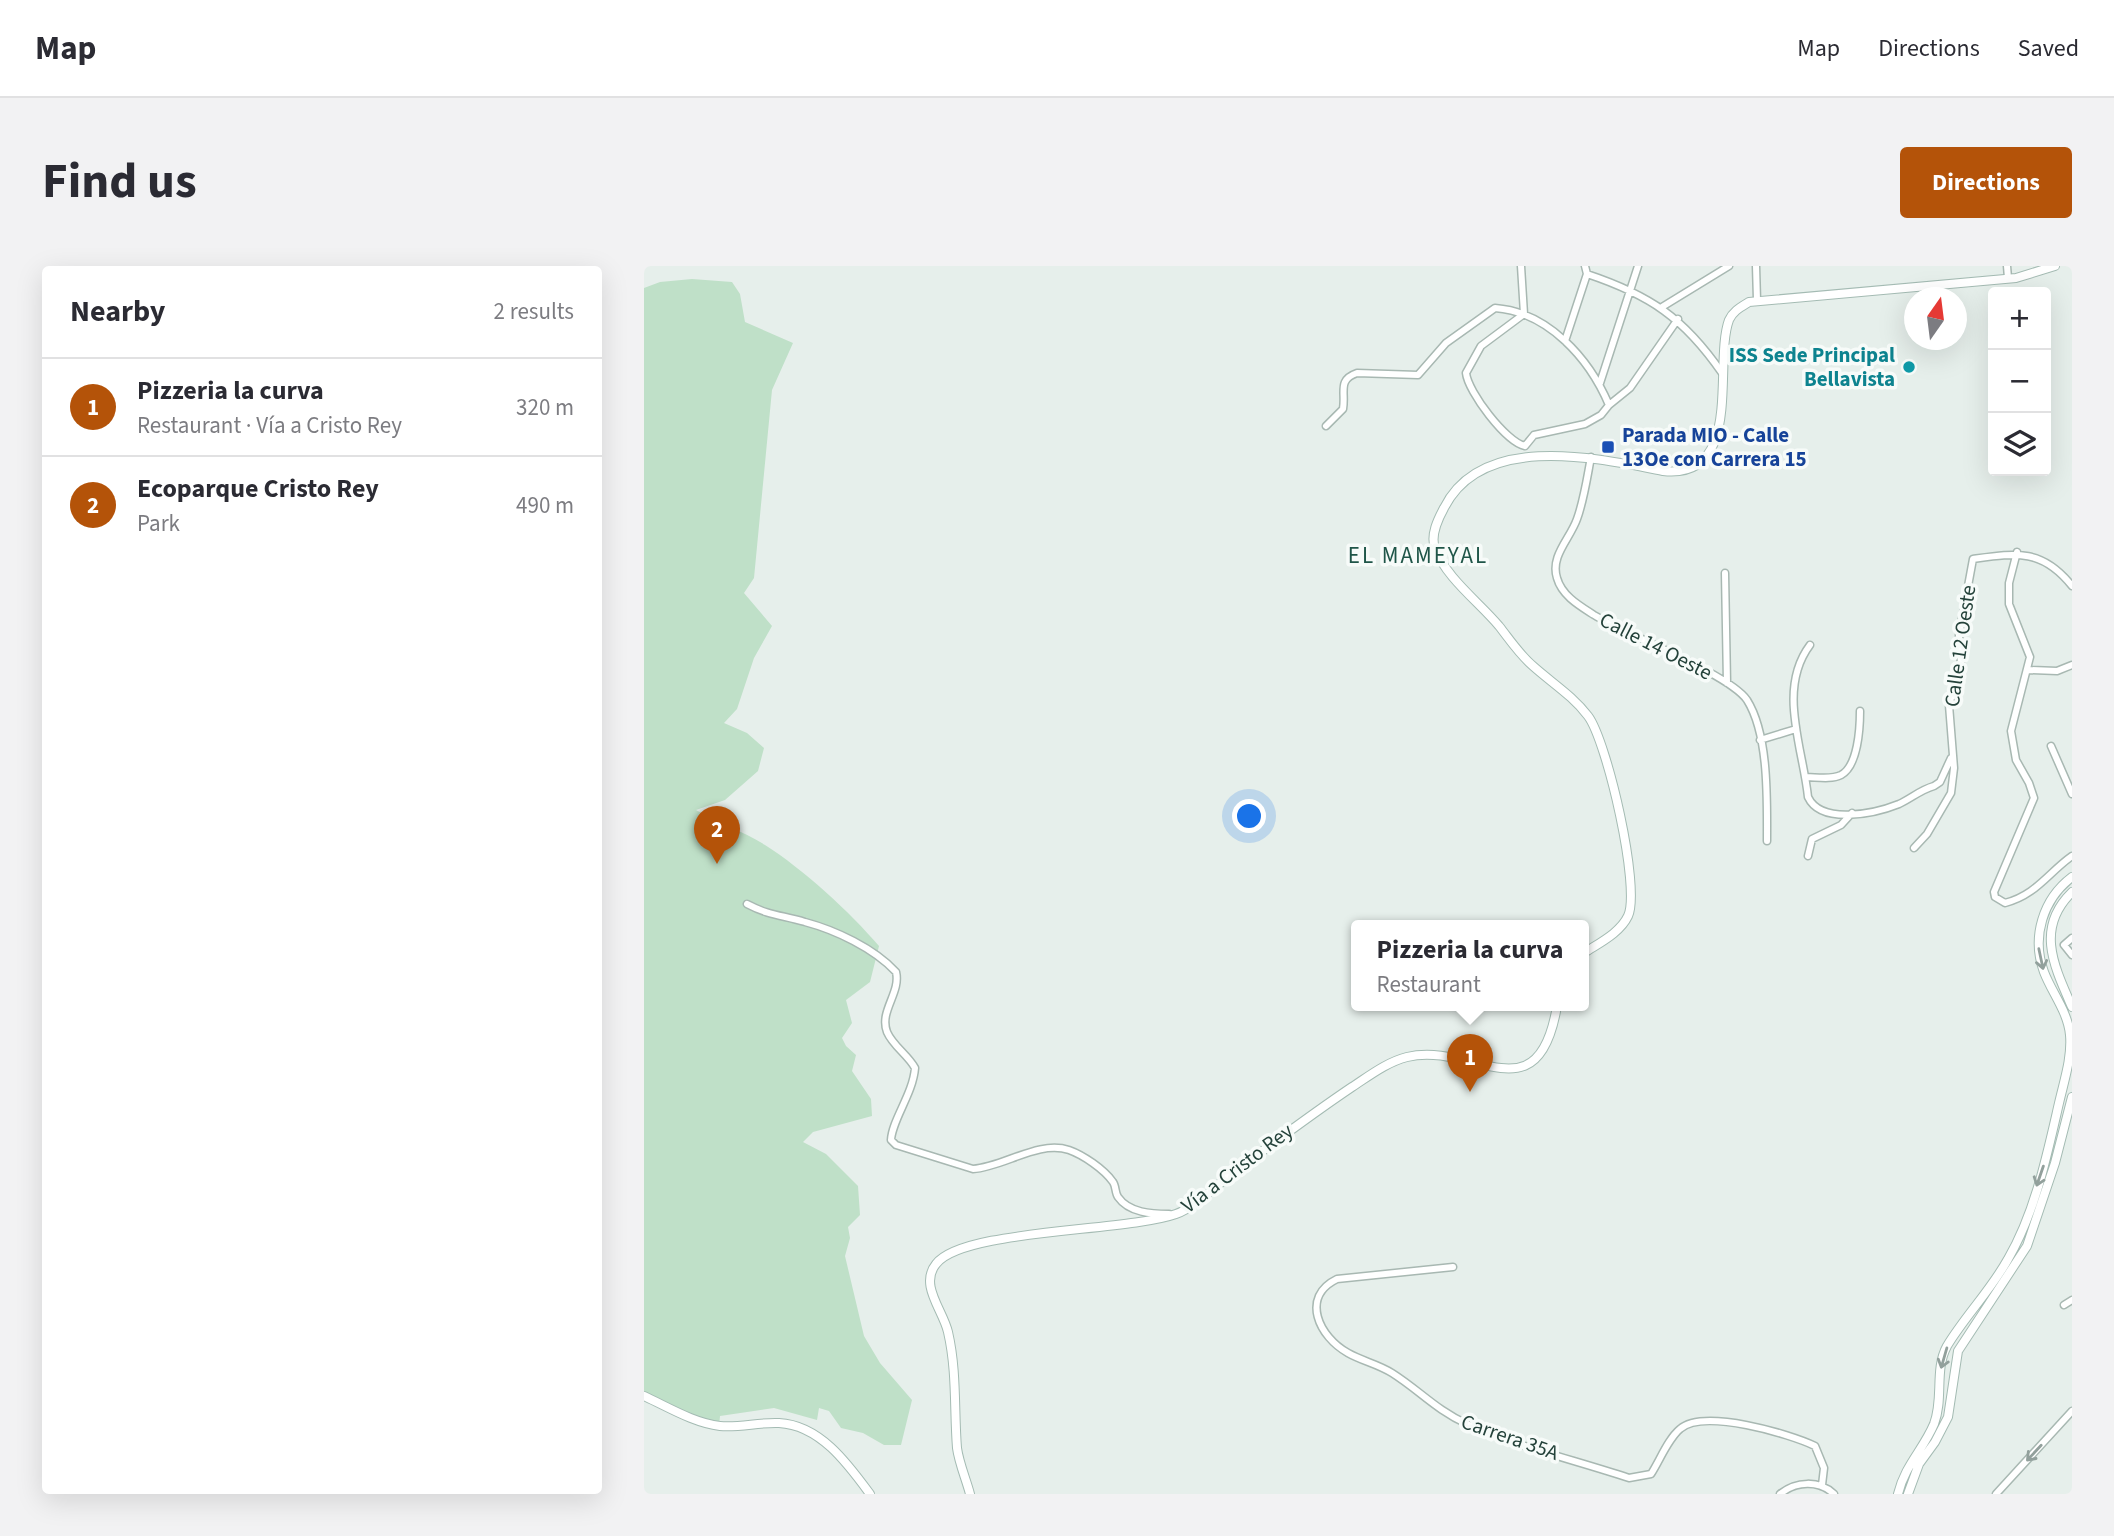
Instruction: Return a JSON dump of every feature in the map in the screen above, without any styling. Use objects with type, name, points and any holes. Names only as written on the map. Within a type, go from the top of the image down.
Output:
[{"type":"street","points":[[1521,266],[1524,314]]},
{"type":"street","points":[[1600,383],[1638,266]]},
{"type":"street","points":[[1662,307],[1729,266]]},
{"type":"street","points":[[1756,266],[1757,300]]},
{"type":"street","points":[[2007,266],[2008,278]]},
{"type":"street","points":[[1589,949],[1625,922],[1633,897],[1626,844],[1598,735],[1580,706],[1517,652],[1439,556],[1433,536],[1446,503],[1466,478],[1497,464],[1530,458],[1591,457],[1663,471],[1676,472],[1687,468],[1709,452],[1715,442],[1721,421],[1723,374],[1730,320],[1734,312],[1757,300],[2008,278],[2055,266]]},
{"type":"street","points":[[1565,341],[1586,270],[1629,288],[1678,319],[1702,344],[1723,374]]},
{"type":"street","points":[[1326,426],[1343,410],[1342,385],[1349,376],[1357,373],[1418,375],[1446,343],[1495,307],[1524,314],[1565,341],[1600,383],[1609,405]]},
{"type":"street","points":[[1524,314],[1481,346],[1466,373],[1473,393],[1509,437],[1525,446],[1530,458]]},
{"type":"street","points":[[1525,446],[1534,435],[1585,424],[1601,415],[1630,388],[1678,319]]},
{"type":"street","name":"Calle 14 Oeste","points":[[1591,457],[1577,519],[1556,561],[1557,578],[1575,603],[1610,625],[1727,683],[1745,697],[1754,714],[1768,787],[1767,841]]},
{"type":"street","points":[[2071,858],[2039,888],[2012,901],[1998,901],[1995,897],[1994,892],[2034,798],[2016,760],[2011,732],[2018,698],[2029,670],[2030,657],[2009,604],[2010,583],[2017,552],[2042,560],[2072,586]]},
{"type":"street","name":"Calle 12 Oeste","points":[[1914,848],[1927,834],[1951,793],[1949,705],[1961,664],[1959,635],[1973,559],[2017,552]]},
{"type":"street","points":[[1725,573],[1727,683]]},
{"type":"street","points":[[1810,645],[1799,659],[1793,700],[1808,797],[1813,808],[1822,813],[1884,810],[1940,782],[1952,757]]},
{"type":"street","points":[[2029,670],[2057,671],[2072,665]]},
{"type":"street","points":[[1806,777],[1834,777],[1842,775],[1848,768],[1856,746],[1860,711]]},
{"type":"street","points":[[1760,740],[1796,729]]},
{"type":"street","points":[[2051,746],[2072,794]]},
{"type":"street","points":[[1808,856],[1812,839],[1841,825],[1852,813]]},
{"type":"street","points":[[1898,1494],[1905,1471],[1933,1425],[1941,1402],[1942,1359],[1947,1346],[2008,1261],[2045,1161],[2071,1054],[2067,1021],[2044,971],[2038,940],[2044,913],[2051,899],[2072,877]]},
{"type":"street","points":[[2072,892],[2054,916],[2049,941],[2054,968],[2072,1007]]},
{"type":"street","points":[[747,904],[773,917],[804,921],[821,928],[875,953],[896,972],[898,986],[885,1017],[887,1031],[915,1068],[902,1112],[891,1134],[896,1144],[973,1168],[986,1168],[1050,1147],[1068,1150],[1105,1173],[1114,1183],[1118,1197],[1131,1208],[1156,1214],[1176,1214]]},
{"type":"street","points":[[2072,938],[2064,945],[2072,955]]},
{"type":"street","name":"Vía a Cristo Rey","points":[[970,1494],[957,1450],[957,1405],[950,1339],[945,1319],[929,1287],[930,1272],[936,1263],[957,1249],[1004,1238],[1084,1231],[1176,1214],[1307,1115],[1394,1062],[1419,1055],[1452,1058],[1494,1069],[1516,1068],[1529,1063],[1546,1048],[1553,1032],[1556,1011]]},
{"type":"street","points":[[1909,1494],[1919,1464],[1948,1417],[1953,1363],[1958,1351],[2027,1246],[2055,1163],[2072,1097]]},
{"type":"street","name":"Carrera 35A","points":[[1452,1267],[1337,1279],[1324,1286],[1318,1294],[1317,1315],[1333,1340],[1346,1352],[1392,1373],[1436,1409],[1482,1430],[1629,1478],[1651,1474],[1680,1429],[1706,1420],[1779,1432],[1815,1446],[1824,1468],[1822,1485]]},
{"type":"street","points":[[2064,1305],[2072,1300]]},
{"type":"street","points":[[644,1396],[719,1426],[783,1423],[800,1428],[832,1448],[870,1494]]},
{"type":"street","points":[[1996,1494],[2071,1415]]},
{"type":"street","points":[[1780,1494],[1805,1484],[1822,1485],[1834,1494]]},
{"type":"green space","points":[[692,279],[732,282],[740,294],[745,322],[793,343],[772,390],[754,578],[744,593],[772,626],[754,658],[737,709],[724,723],[747,733],[764,748],[758,771],[725,800],[696,810],[757,840],[795,866],[854,919],[879,946],[870,982],[846,1000],[852,1023],[842,1038],[856,1055],[852,1071],[871,1099],[872,1116],[813,1132],[803,1142],[826,1154],[858,1186],[860,1215],[848,1227],[850,1238],[845,1256],[864,1336],[880,1363],[912,1400],[901,1445],[884,1445],[863,1433],[841,1428],[829,1411],[819,1408],[817,1420],[774,1408],[720,1416],[719,1426],[644,1396],[644,288],[660,282]]},
{"type":"place","name":"ISS Sede Principal Bellavista","points":[[1909,367]]},
{"type":"place","name":"Parada MIO - Calle 13Oe con Carrera 15","points":[[1608,447]]},
{"type":"place","name":"Ecoparque Cristo Rey","points":[[717,864]]},
{"type":"place","name":"Pizzeria la curva","points":[[1470,1092]]},
{"type":"district","name":"EL MAMEYAL","points":[[1418,555]]}]
